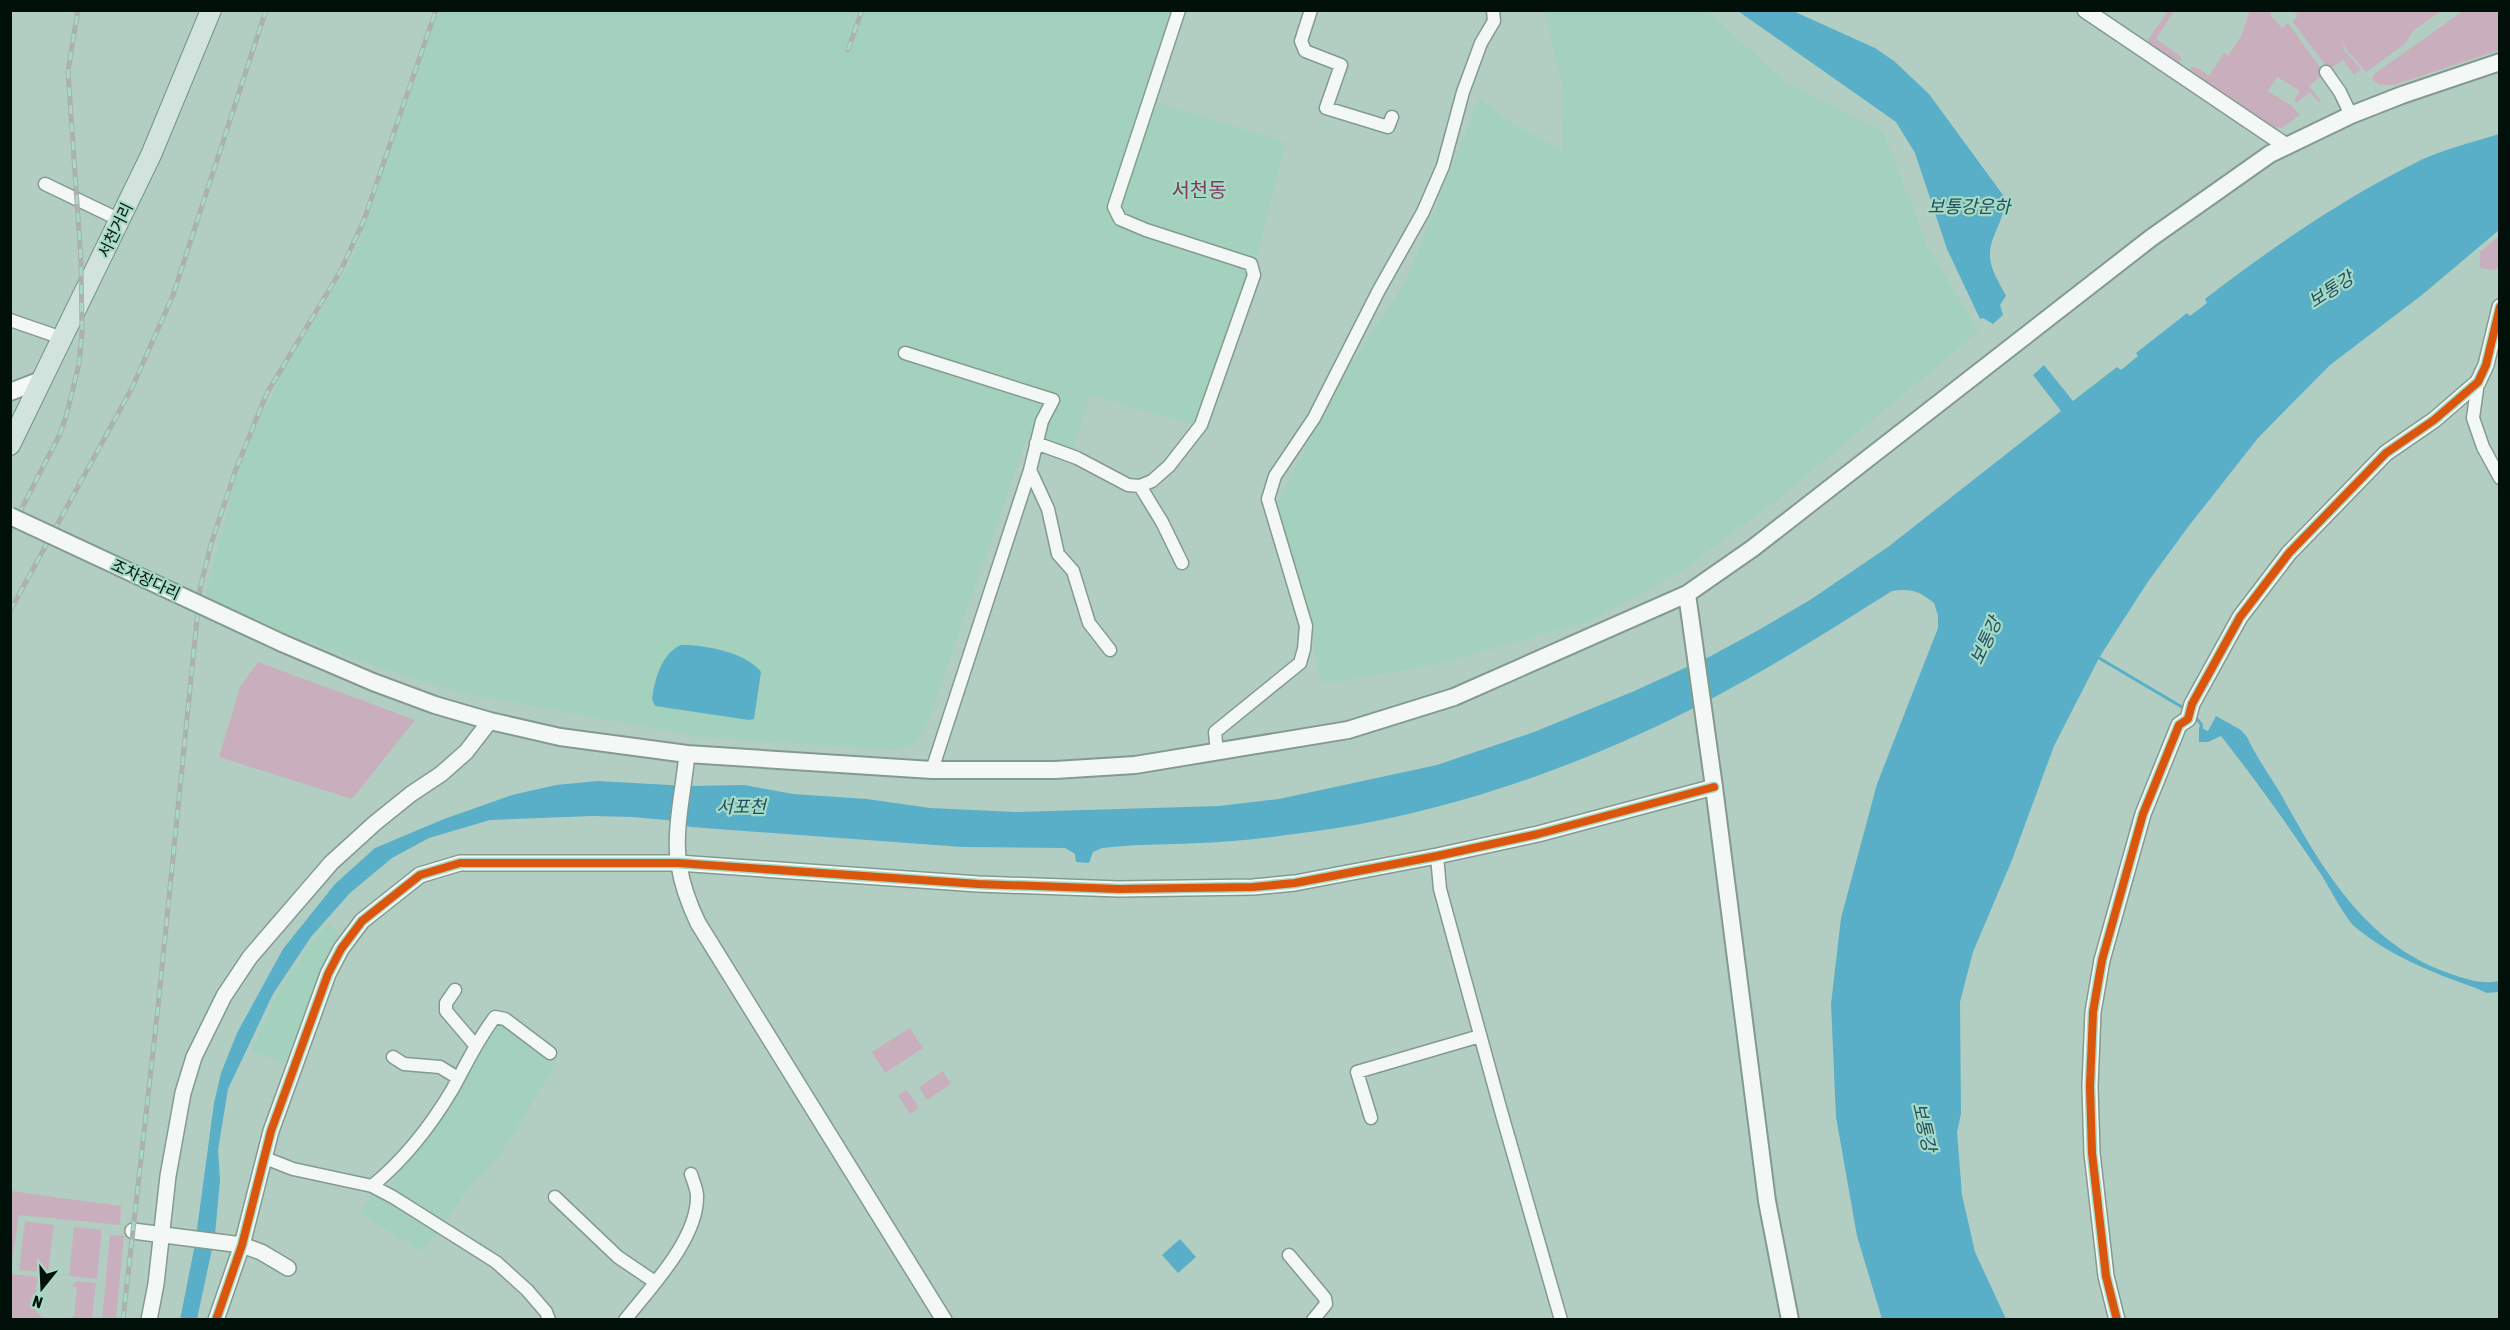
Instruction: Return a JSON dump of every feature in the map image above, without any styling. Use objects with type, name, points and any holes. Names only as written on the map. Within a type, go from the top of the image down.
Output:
[{"type":"main road","name":"서천거리","points":[[10,445],[151,155],[211,10]]},
{"type":"main road","name":"조차장다리","points":[[10,516],[282,643],[373,682],[435,705],[490,721],[560,737],[687,754],[932,770],[1078,769],[1134,765],[1348,730],[1454,697],[1687,594],[1753,548],[2151,238],[2270,153],[2402,95],[2499,62]]},
{"type":"main road","points":[[10,392],[41,381]]},
{"type":"main road","points":[[1687,594],[1767,1201],[1790,1320]]},
{"type":"street","points":[[1036,443],[1077,458],[1128,485],[1140,486],[1152,481],[1169,466],[1201,425],[1254,274],[1251,264],[1146,230],[1120,219],[1114,207],[1179,10]]},
{"type":"street","points":[[1311,10],[1301,41],[1305,51],[1341,65],[1326,108],[1388,127],[1392,117]]},
{"type":"street","points":[[1217,753],[1215,732],[1256,696],[1300,663],[1304,650],[1306,626],[1268,499],[1275,476],[1314,418],[1379,290],[1424,212],[1443,166],[1462,92],[1481,43],[1494,21],[1493,10]]},
{"type":"street","points":[[2085,10],[2285,146]]},
{"type":"street","points":[[2326,72],[2340,92],[2351,116]]},
{"type":"street","points":[[45,184],[120,220]]},
{"type":"street","points":[[2499,307],[2486,365],[2478,382],[2473,418],[2483,447],[2499,478]]},
{"type":"street","points":[[10,320],[62,338]]},
{"type":"street","points":[[905,353],[1053,400],[1042,421],[1030,470],[932,770]]},
{"type":"street","points":[[2117,1320],[2106,1276],[2092,1153],[2090,1086],[2094,1012],[2102,960],[2143,814],[2179,725],[2189,713],[2234,627],[2289,553],[2386,453],[2434,420],[2478,382]]},
{"type":"street","points":[[1030,470],[1048,509],[1058,554],[1073,571],[1089,623],[1110,650]]},
{"type":"street","points":[[1140,486],[1162,522],[1182,562]]},
{"type":"street","points":[[149,1320],[156,1284],[168,1176],[183,1093],[194,1057],[208,1026],[241,968],[331,863],[375,823],[411,794],[441,774],[466,752],[490,721]]},
{"type":"street","points":[[687,754],[678,863],[686,896],[698,922],[944,1320]]},
{"type":"street","points":[[216,1320],[242,1245],[266,1158],[271,1131],[295,1059],[328,974],[340,949],[362,921],[420,875],[459,863],[678,863],[990,884],[1119,889],[1295,883],[1538,834],[1713,779]]},
{"type":"street","points":[[1437,856],[1440,889],[1562,1320]]},
{"type":"street","points":[[455,990],[446,1003],[446,1011],[475,1045]]},
{"type":"street","points":[[372,1186],[395,1167],[422,1136],[458,1078],[475,1045],[495,1017],[505,1019],[550,1053]]},
{"type":"street","points":[[1371,1118],[1357,1072],[1480,1036]]},
{"type":"street","points":[[393,1057],[405,1064],[440,1067],[458,1078]]},
{"type":"street","points":[[266,1158],[293,1169],[372,1186],[393,1197],[496,1262],[526,1290],[546,1312],[549,1320]]},
{"type":"street","points":[[625,1320],[670,1263],[689,1228],[696,1209],[697,1195],[691,1174]]},
{"type":"street","points":[[555,1197],[618,1257],[655,1282]]},
{"type":"street","points":[[133,1231],[242,1245],[261,1252],[288,1268]]},
{"type":"street","points":[[1289,1255],[1325,1298],[1326,1304],[1313,1320]]},
{"type":"shaded area","points":[[2272,10],[2270,15],[2282,28],[2288,23],[2324,73],[2309,86],[2321,101],[2319,103],[2310,92],[2296,103],[2294,100],[2300,91],[2277,77],[2268,91],[2292,106],[2300,115],[2282,128],[2271,127],[2188,72],[2192,67],[2198,68],[2209,76],[2224,53],[2229,55],[2241,36],[2250,11]]},
{"type":"shaded area","points":[[436,11],[1172,11],[1154,101],[1286,142],[1258,252],[1200,418],[1191,424],[1090,395],[1072,451],[1027,438],[924,732],[917,743],[894,750],[699,737],[467,694],[388,671],[247,619],[204,599],[240,463],[286,365],[352,261]]},
{"type":"shaded area","points":[[1545,11],[1708,11],[1786,83],[1883,132],[1929,250],[1979,331],[1774,502],[1677,574],[1590,621],[1443,663],[1323,684],[1276,505],[1341,380],[1406,281],[1479,98],[1507,120],[1562,150],[1564,92]]},
{"type":"shaded area","points":[[2168,11],[2174,11],[2156,39],[2180,56],[2179,65],[2146,43]]},
{"type":"shaded area","points":[[2293,11],[2441,11],[2413,31],[2405,44],[2366,72],[2342,41],[2345,51],[2361,69],[2354,75],[2343,60],[2329,70],[2292,21],[2298,16]]},
{"type":"shaded area","points":[[2463,11],[2499,11],[2499,50],[2394,85],[2380,85],[2372,79],[2374,74]]},
{"type":"shaded area","points":[[2499,236],[2499,267],[2494,270],[2480,268],[2480,252]]},
{"type":"shaded area","points":[[258,662],[415,720],[352,799],[219,757],[240,687]]},
{"type":"shaded area","points":[[328,923],[342,936],[325,962],[285,1064],[251,1051],[279,990]]},
{"type":"shaded area","points":[[499,1024],[556,1062],[499,1156],[468,1189],[444,1222],[390,1186]]},
{"type":"shaded area","points":[[910,1028],[923,1048],[885,1073],[872,1052]]},
{"type":"shaded area","points":[[943,1071],[951,1084],[927,1100],[919,1087]]},
{"type":"shaded area","points":[[907,1090],[919,1108],[910,1114],[898,1095]]},
{"type":"shaded area","points":[[11,1191],[121,1206],[120,1225],[19,1215],[11,1268]]},
{"type":"shaded area","points":[[374,1191],[437,1233],[422,1252],[360,1213]]},
{"type":"shaded area","points":[[25,1221],[54,1225],[48,1273],[19,1270]]},
{"type":"shaded area","points":[[74,1227],[102,1230],[97,1279],[69,1276]]},
{"type":"shaded area","points":[[110,1235],[124,1236],[116,1319],[102,1319]]},
{"type":"shaded area","points":[[11,1274],[39,1277],[43,1280],[42,1284],[37,1283],[34,1308],[43,1319],[11,1319]]},
{"type":"shaded area","points":[[76,1281],[96,1283],[92,1319],[68,1319],[74,1316],[77,1287],[72,1286]]},
{"type":"water","name":"보통강운하","points":[[1738,11],[1793,11],[1875,48],[1894,61],[1929,94],[2003,195],[2003,211],[1992,240],[1990,261],[2006,296],[2000,305],[2003,315],[1993,324],[1983,318],[1980,319],[1947,249],[1915,153],[1896,122]]},
{"type":"water","points":[[2499,134],[2499,230],[2422,295],[2330,365],[2258,438],[2147,583],[2099,658],[2054,746],[2012,860],[1973,952],[1960,1002],[1961,1114],[1957,1132],[1962,1195],[1975,1252],[2006,1319],[1882,1319],[1857,1236],[1836,1117],[1831,1004],[1841,918],[1877,784],[1938,628],[1938,616],[1934,603],[1919,593],[1904,590],[1892,591],[1736,686],[1623,742],[1577,761],[1482,794],[1434,808],[1337,828],[1233,841],[1102,848],[1093,852],[1089,863],[1076,862],[1075,854],[1065,848],[962,847],[691,827],[667,820],[631,817],[593,816],[490,820],[429,838],[392,858],[350,893],[311,937],[273,994],[228,1089],[218,1150],[220,1180],[215,1235],[197,1319],[180,1320],[195,1244],[214,1103],[221,1073],[237,1033],[283,949],[335,884],[375,848],[444,819],[512,795],[556,785],[598,781],[688,786],[744,785],[793,794],[867,799],[930,808],[1017,812],[1219,806],[1279,799],[1437,765],[1534,732],[1632,692],[1709,657],[1810,600],[1888,547],[2061,411],[2033,375],[2044,365],[2073,401],[2117,367],[2121,370],[2138,356],[2136,353],[2187,313],[2190,316],[2207,303],[2205,299],[2230,280],[2332,210],[2385,178],[2423,159]]},
{"type":"water","points":[[681,645],[724,651],[755,665],[761,672],[754,719],[655,706],[652,699],[660,668],[668,654]]},
{"type":"water","points":[[2216,716],[2241,730],[2247,737],[2313,851],[2350,902],[2371,925],[2395,945],[2421,961],[2469,979],[2481,982],[2499,981],[2499,992],[2487,993],[2426,969],[2397,955],[2355,927],[2283,819],[2221,736],[2208,742],[2199,742],[2199,727],[2208,731]]},
{"type":"water","points":[[1180,1239],[1196,1257],[1178,1273],[1162,1255]]},
{"type":"waterway","points":[[2099,658],[2187,710]]},
{"type":"waterway","points":[[2194,716],[2201,724],[2202,731]]},
{"type":"railway","points":[[10,531],[59,436],[79,364],[82,332],[81,261],[68,71],[78,10]]},
{"type":"railway","points":[[10,611],[132,388],[173,295],[266,10]]},
{"type":"railway","points":[[123,1320],[158,1007],[200,589],[211,544],[236,469],[267,393],[341,270],[364,220],[436,10]]},
{"type":"railway","points":[[848,50],[862,10]]},
{"type":"cycle path","points":[[2117,1320],[2106,1276],[2092,1153],[2090,1086],[2093,1012],[2102,960],[2143,814],[2179,725],[2188,719],[2192,704],[2240,617],[2289,553],[2386,453],[2434,420],[2478,382],[2486,365],[2500,307]]},
{"type":"cycle path","points":[[216,1320],[242,1245],[271,1131],[328,974],[341,949],[362,921],[420,875],[460,863],[678,863],[978,884],[1119,889],[1253,887],[1295,883],[1437,856],[1538,834],[1714,787]]},
{"type":"district","name":"서천동","points":[[1199,190]]},
{"type":"water label","name":"보통강","points":[[2331,290]]},
{"type":"water label","name":"보통강","points":[[1986,641]]},
{"type":"water label","name":"서포천","points":[[741,807]]},
{"type":"water label","name":"보통강","points":[[1924,1127]]}]
